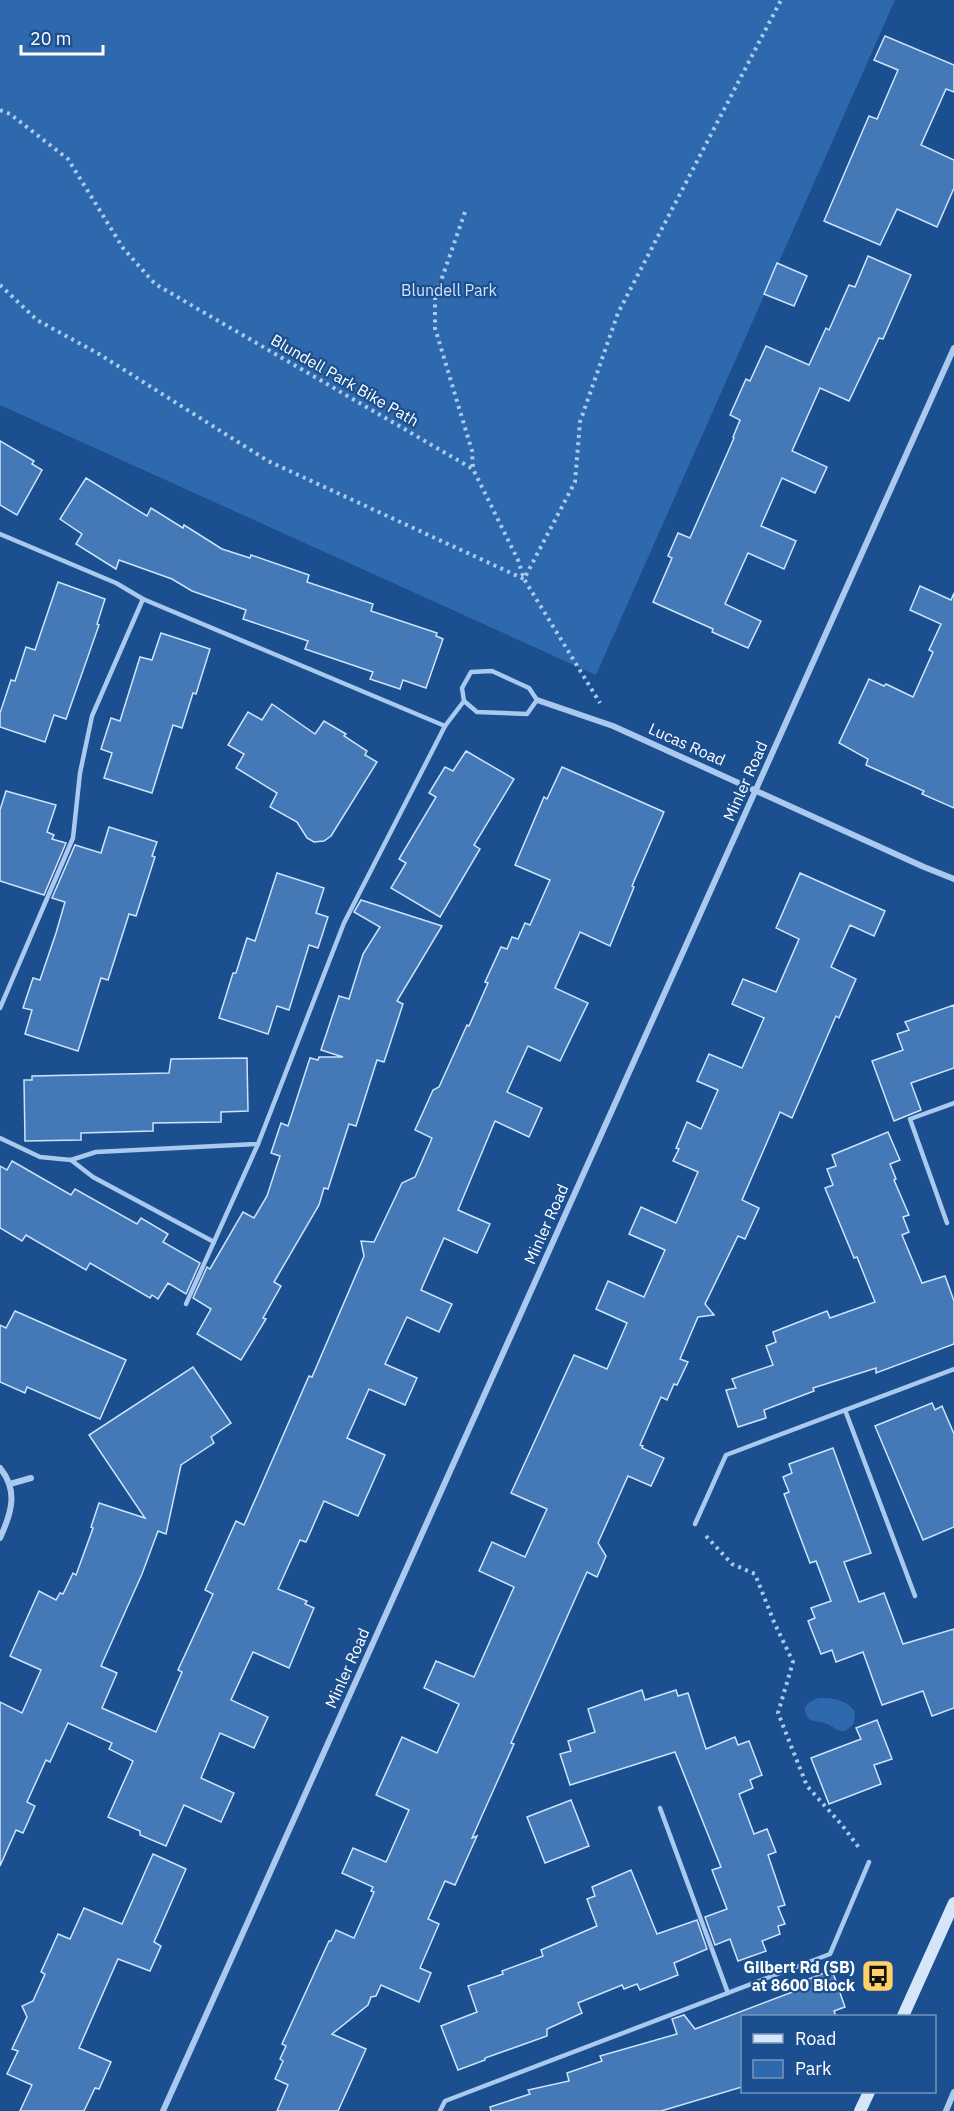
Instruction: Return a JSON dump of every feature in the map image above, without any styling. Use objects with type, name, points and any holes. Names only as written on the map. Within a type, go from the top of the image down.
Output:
[{"type":"main road","points":[[903,2015],[954,1903]]},
{"type":"main road","points":[[860,2111],[868,2093]]},
{"type":"street","name":"Minler Road","points":[[163,2111],[954,348]]},
{"type":"street","name":"Lucas Road","points":[[537,700],[614,726],[954,879]]},
{"type":"street","points":[[0,1468],[10,1484],[12,1505],[0,1538]]},
{"type":"street","points":[[10,1484],[31,1478]]},
{"type":"street","points":[[946,2111],[954,2092]]},
{"type":"lane","points":[[0,534],[116,583],[143,599],[445,726]]},
{"type":"lane","points":[[0,1008],[73,838],[80,773],[93,716],[143,599]]},
{"type":"lane","points":[[492,671],[529,688],[537,700],[527,714],[477,712],[464,701],[462,688],[471,672],[492,671]]},
{"type":"lane","points":[[186,1304],[258,1144],[344,923],[445,726],[464,701]]},
{"type":"lane","points":[[947,1223],[910,1119],[954,1103]]},
{"type":"lane","points":[[0,1138],[40,1157],[71,1160],[96,1152],[258,1144]]},
{"type":"lane","points":[[71,1160],[93,1177],[214,1242]]},
{"type":"lane","points":[[696,1524],[726,1455],[954,1369]]},
{"type":"lane","points":[[845,1410],[915,1596]]},
{"type":"lane","points":[[660,1809],[728,1993]]},
{"type":"lane","points":[[440,2111],[445,2101],[830,1954],[869,1862]]},
{"type":"path","points":[[524,579],[575,482],[580,422],[618,313],[781,0]]},
{"type":"path","name":"Blundell Park Bike Path","points":[[0,110],[10,114],[68,159],[123,248],[155,284],[473,469]]},
{"type":"path","points":[[465,212],[435,298],[435,328],[472,451],[473,469],[518,560],[524,579],[614,726]]},
{"type":"path","points":[[0,285],[37,320],[99,354],[268,461],[524,579]]},
{"type":"path","points":[[696,1524],[732,1564],[755,1574],[793,1662],[778,1713],[792,1749],[807,1786],[842,1825],[869,1862]]},
{"type":"green space","name":"Blundell Park","points":[[0,0],[895,0],[596,675],[0,405]]},
{"type":"green space","points":[[819,1698],[834,1699],[848,1704],[855,1712],[854,1723],[850,1728],[840,1731],[825,1723],[810,1720],[805,1712],[806,1706]]},
{"type":"building","points":[[885,36],[954,65],[954,92],[946,89],[921,145],[954,160],[954,188],[937,227],[897,209],[880,245],[824,221],[869,116],[877,119],[898,70],[874,60]]},
{"type":"building","points":[[868,256],[911,275],[883,339],[879,338],[849,401],[820,388],[792,451],[827,467],[815,493],[782,478],[761,526],[796,541],[784,569],[748,553],[725,604],[761,621],[748,648],[712,632],[713,629],[653,602],[672,558],[668,556],[678,533],[690,538],[740,420],[730,415],[746,379],[750,381],[766,346],[809,365],[826,328],[829,330],[849,285],[855,287]]},
{"type":"building","points":[[777,263],[807,276],[794,306],[764,294]]},
{"type":"building","points":[[0,441],[34,461],[32,464],[42,470],[17,515],[0,505]]},
{"type":"building","points":[[86,478],[147,516],[151,508],[222,549],[250,558],[251,555],[309,575],[307,582],[373,604],[371,611],[437,633],[436,636],[443,639],[426,688],[403,680],[400,689],[370,679],[373,672],[305,649],[308,641],[243,619],[246,610],[192,591],[172,579],[119,560],[116,569],[76,544],[82,534],[60,519]]},
{"type":"building","points":[[58,582],[105,599],[97,624],[99,625],[66,719],[54,715],[45,742],[0,727],[0,713],[11,680],[15,681],[26,647],[35,650]]},
{"type":"building","points":[[920,586],[951,600],[954,593],[954,808],[922,794],[924,791],[866,765],[868,759],[839,743],[869,679],[884,686],[886,684],[913,697],[933,652],[929,650],[941,624],[910,610]]},
{"type":"building","points":[[161,633],[210,649],[196,694],[193,693],[182,728],[173,725],[152,793],[104,778],[112,753],[101,749],[111,718],[120,721],[140,657],[152,660]]},
{"type":"building","points":[[272,704],[315,734],[324,721],[346,734],[344,736],[367,751],[365,755],[377,762],[331,836],[324,841],[314,842],[307,838],[297,822],[270,807],[277,793],[236,768],[244,754],[228,745],[248,712],[262,720]]},
{"type":"building","points":[[466,751],[514,779],[474,845],[480,849],[440,917],[391,888],[406,863],[399,859],[436,797],[429,793],[445,767],[453,771]]},
{"type":"building","points":[[562,767],[664,812],[632,886],[634,887],[610,946],[580,932],[555,988],[588,1003],[560,1061],[528,1046],[507,1092],[542,1108],[529,1137],[495,1121],[458,1210],[490,1224],[477,1253],[444,1238],[421,1290],[452,1304],[439,1332],[407,1317],[385,1364],[417,1378],[405,1405],[369,1389],[347,1438],[385,1455],[358,1516],[324,1501],[306,1542],[300,1540],[278,1589],[307,1601],[305,1604],[314,1608],[289,1668],[253,1652],[231,1700],[268,1717],[254,1748],[220,1733],[201,1778],[234,1793],[221,1822],[184,1805],[166,1846],[108,1817],[133,1761],[109,1749],[112,1743],[68,1723],[50,1762],[46,1760],[27,1802],[35,1806],[23,1833],[16,1830],[0,1866],[0,1702],[22,1713],[41,1670],[10,1656],[39,1591],[56,1600],[60,1593],[63,1594],[73,1573],[76,1575],[93,1528],[91,1527],[99,1503],[145,1518],[89,1435],[193,1367],[231,1423],[211,1437],[214,1443],[181,1465],[166,1534],[158,1531],[142,1574],[101,1666],[117,1673],[102,1708],[156,1732],[182,1672],[178,1670],[213,1594],[205,1590],[236,1521],[244,1525],[309,1376],[312,1377],[364,1256],[361,1241],[374,1242],[402,1183],[415,1177],[432,1138],[415,1130],[433,1090],[439,1087],[467,1025],[469,1026],[501,947],[507,949],[512,937],[518,939],[525,923],[530,925],[550,880],[515,865],[544,797],[547,799]]},
{"type":"building","points":[[6,791],[56,805],[47,832],[54,835],[52,839],[66,843],[44,895],[0,881],[0,810]]},
{"type":"building","points":[[109,827],[157,842],[152,856],[155,857],[136,916],[129,914],[108,980],[101,978],[78,1051],[25,1034],[32,1010],[23,1008],[33,978],[40,980],[56,933],[65,902],[52,898],[75,845],[101,853]]},
{"type":"building","points":[[277,873],[324,888],[316,913],[328,917],[318,948],[309,945],[289,1010],[277,1006],[268,1034],[219,1018],[247,938],[255,941]]},
{"type":"building","points":[[800,873],[885,911],[874,936],[850,925],[831,967],[856,979],[839,1018],[836,1016],[792,1118],[780,1112],[742,1200],[759,1208],[745,1239],[738,1236],[705,1304],[714,1315],[698,1317],[680,1359],[688,1362],[667,1400],[661,1397],[640,1445],[664,1458],[651,1486],[628,1476],[598,1543],[606,1556],[597,1577],[587,1572],[511,1743],[514,1744],[472,1838],[477,1836],[455,1885],[445,1881],[428,1919],[439,1924],[420,1968],[431,1973],[419,2002],[381,1985],[376,1996],[371,1997],[368,2005],[332,2034],[366,2049],[338,2111],[277,2111],[288,2085],[275,2079],[283,2061],[280,2059],[286,2046],[282,2044],[329,1941],[336,1930],[354,1938],[374,1892],[371,1891],[373,1887],[342,1873],[353,1848],[386,1862],[409,1810],[376,1795],[402,1737],[437,1753],[459,1704],[424,1688],[436,1661],[474,1677],[514,1587],[479,1571],[492,1542],[525,1557],[547,1509],[511,1493],[574,1355],[607,1369],[627,1323],[596,1309],[608,1281],[644,1297],[665,1250],[629,1234],[641,1207],[676,1223],[698,1172],[673,1161],[679,1149],[676,1148],[687,1122],[701,1129],[718,1090],[697,1081],[709,1054],[742,1068],[764,1018],[732,1004],[743,979],[776,992],[799,939],[776,928]]},
{"type":"building","points":[[361,900],[442,926],[397,1001],[403,1004],[384,1062],[377,1060],[356,1126],[349,1124],[328,1189],[324,1188],[319,1205],[274,1282],[281,1286],[263,1318],[266,1319],[241,1360],[197,1334],[211,1309],[193,1298],[207,1267],[210,1269],[243,1212],[254,1218],[267,1196],[280,1156],[271,1153],[281,1123],[288,1126],[310,1058],[318,1060],[319,1057],[343,1057],[321,1050],[339,996],[349,999],[363,954],[380,927],[354,912]]},
{"type":"building","points":[[954,1005],[954,1068],[911,1083],[921,1110],[894,1121],[872,1061],[903,1050],[897,1034],[909,1030],[905,1022]]},
{"type":"building","points":[[247,1058],[248,1111],[221,1112],[221,1122],[153,1123],[153,1131],[81,1133],[81,1140],[25,1141],[24,1080],[32,1080],[32,1076],[169,1073],[171,1059]]},
{"type":"building","points":[[888,1132],[900,1160],[890,1164],[896,1179],[894,1180],[909,1215],[903,1217],[909,1232],[902,1235],[922,1283],[945,1276],[954,1301],[954,1344],[876,1373],[876,1368],[813,1388],[814,1391],[764,1410],[766,1418],[738,1427],[726,1390],[736,1388],[732,1379],[773,1365],[766,1346],[776,1342],[773,1332],[827,1311],[830,1318],[875,1302],[825,1188],[833,1185],[827,1169],[836,1166],[832,1155]]},
{"type":"building","points":[[12,1161],[71,1195],[75,1189],[137,1224],[141,1218],[168,1234],[163,1242],[200,1263],[186,1294],[168,1283],[158,1299],[152,1295],[150,1298],[90,1263],[86,1270],[26,1235],[22,1241],[0,1228],[0,1166],[7,1170]]},
{"type":"building","points":[[15,1311],[126,1360],[100,1419],[27,1387],[25,1393],[0,1382],[0,1325],[6,1328]]},
{"type":"building","points":[[932,1403],[935,1410],[942,1406],[954,1434],[954,1527],[923,1540],[875,1426]]},
{"type":"building","points":[[833,1448],[871,1553],[844,1562],[859,1602],[884,1593],[903,1644],[954,1629],[954,1708],[932,1716],[923,1691],[882,1705],[863,1652],[836,1662],[832,1650],[821,1654],[808,1621],[815,1618],[811,1608],[831,1601],[816,1561],[810,1563],[784,1494],[789,1492],[783,1477],[792,1473],[789,1464]]},
{"type":"building","points":[[642,1690],[645,1700],[676,1690],[678,1696],[688,1693],[706,1749],[735,1737],[738,1745],[749,1741],[762,1775],[750,1780],[753,1788],[739,1794],[754,1834],[767,1829],[776,1852],[768,1855],[785,1905],[778,1907],[785,1924],[778,1926],[780,1934],[762,1941],[766,1951],[738,1961],[730,1939],[715,1945],[705,1917],[727,1909],[712,1870],[721,1867],[675,1752],[570,1785],[560,1754],[571,1751],[568,1741],[595,1732],[588,1709]]},
{"type":"building","points":[[877,1720],[892,1759],[874,1765],[881,1784],[829,1804],[811,1758],[861,1739],[856,1728]]},
{"type":"building","points":[[571,1800],[589,1846],[545,1863],[527,1817]]},
{"type":"building","points":[[153,1854],[186,1869],[154,1942],[161,1946],[150,1971],[118,1959],[79,2048],[111,2062],[99,2089],[95,2088],[84,2111],[20,2111],[32,2085],[7,2074],[18,2051],[12,2049],[27,2017],[22,2006],[33,2001],[45,1974],[41,1972],[58,1934],[70,1939],[84,1908],[122,1924]]},
{"type":"building","points":[[631,1870],[657,1934],[697,1920],[707,1949],[674,1963],[678,1975],[640,1990],[637,1984],[624,1989],[622,1985],[578,2003],[582,2013],[547,2029],[547,2036],[458,2070],[441,2026],[477,2012],[468,1986],[503,1974],[502,1971],[543,1956],[541,1950],[597,1926],[587,1899],[595,1896],[592,1887]]},
{"type":"building","points":[[832,1970],[845,2007],[834,2011],[836,2015],[741,2015],[741,2087],[661,2111],[491,2111],[490,2107],[530,2094],[528,2090],[569,2081],[567,2073],[602,2061],[600,2056],[677,2034],[672,2019],[684,2015],[695,2029],[803,1988],[801,1982]]},
{"type":"place","name":"Gilbert Rd (SB) at 8600 Block","points":[[878,1976]]}]
